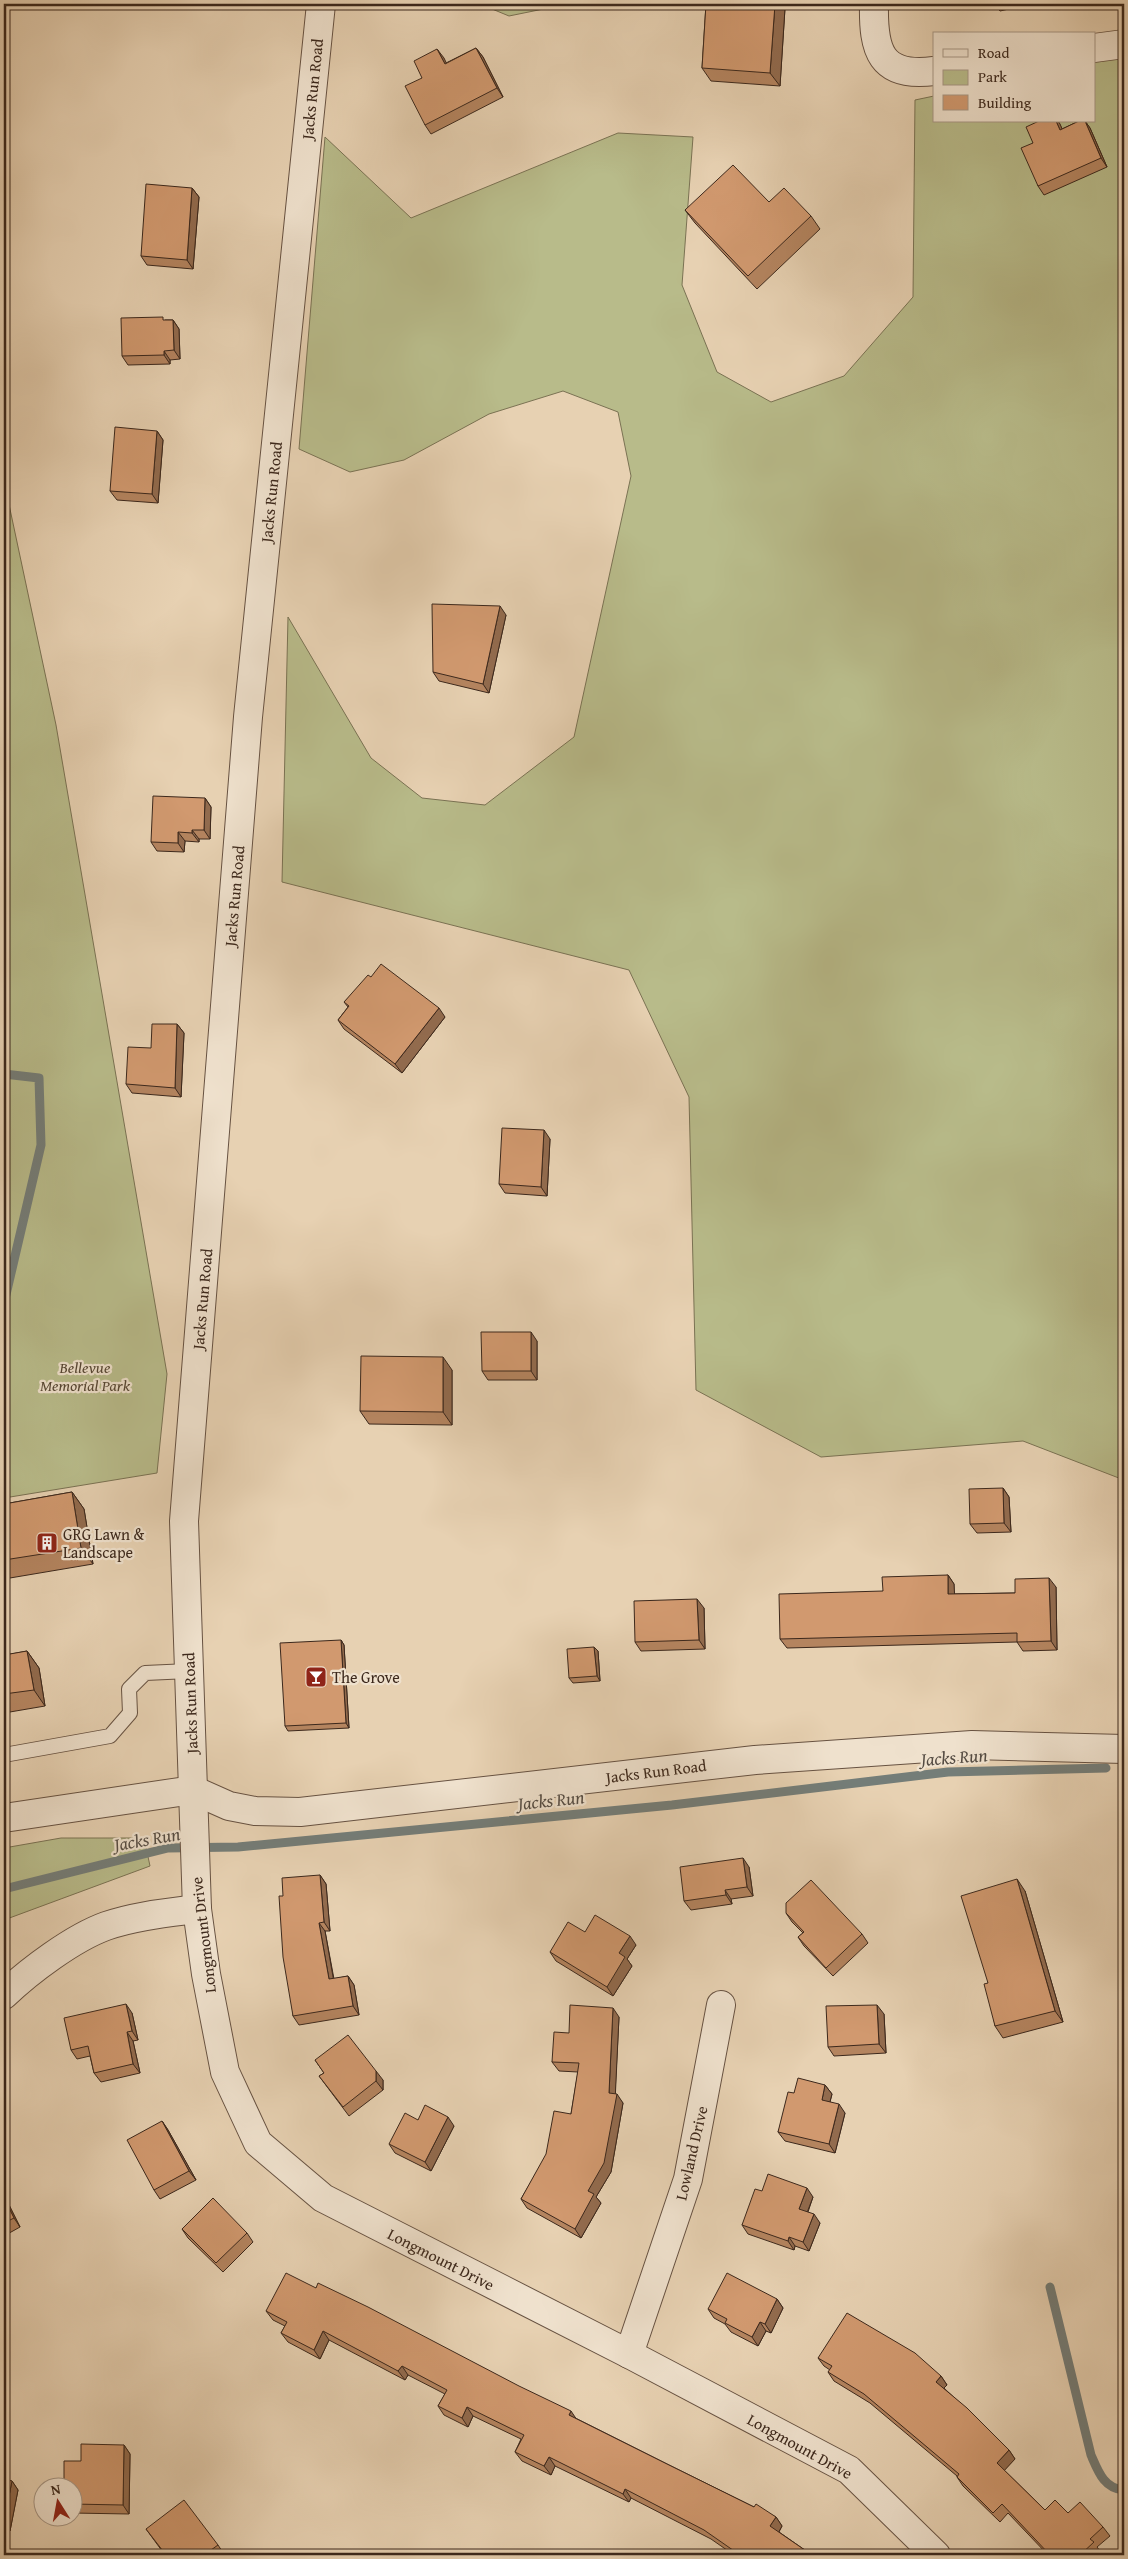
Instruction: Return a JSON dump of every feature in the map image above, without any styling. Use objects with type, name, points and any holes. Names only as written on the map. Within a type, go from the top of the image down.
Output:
[{"type":"street","name":"Jacks Run Road","points":[[321,4],[248,717],[184,1521],[193,1790],[229,1806],[255,1811],[300,1812],[764,1759],[972,1745],[1124,1749]]},
{"type":"street","points":[[874,4],[874,31],[877,46],[884,58],[896,68],[914,73],[933,70]]},
{"type":"street","points":[[1096,48],[1124,44]]},
{"type":"street","points":[[4,1818],[193,1790]]},
{"type":"street","name":"Longmount Drive","points":[[193,1790],[197,1909],[206,1974],[225,2072],[258,2143],[322,2198],[629,2354],[850,2470],[936,2555]]},
{"type":"street","points":[[4,1995],[55,1954],[105,1927],[150,1915],[197,1909]]},
{"type":"street","name":"Lowland Drive","points":[[629,2354],[688,2179],[721,2005]]},
{"type":"lane","points":[[4,1756],[110,1736],[130,1713],[129,1689],[145,1672],[189,1671]]},
{"type":"green space","points":[[480,4],[568,4],[509,16]]},
{"type":"green space","points":[[1124,55],[1124,1480],[1023,1441],[821,1457],[696,1390],[689,1097],[629,970],[282,882],[288,617],[371,758],[422,798],[485,805],[574,737],[631,476],[618,412],[563,391],[489,414],[404,460],[350,472],[299,449],[325,137],[411,218],[618,133],[693,137],[682,285],[717,372],[771,402],[844,376],[913,297],[915,100],[933,96],[933,122],[1096,122],[1096,61]]},
{"type":"green space","name":"Bellevue Memorial Park","points":[[4,481],[56,725],[167,1374],[157,1473],[4,1498]]},
{"type":"green space","points":[[61,1838],[144,1838],[150,1866],[4,1920],[4,1848]]},
{"type":"building","points":[[706,4],[775,4],[770,73],[702,68]]},
{"type":"building","points":[[476,48],[497,88],[425,125],[405,86],[422,78],[414,61],[437,49],[445,64]]},
{"type":"building","points":[[1037,122],[1056,122],[1060,130],[1077,122],[1085,122],[1101,158],[1038,186],[1021,148],[1033,143],[1026,127]]},
{"type":"building","points":[[733,165],[769,202],[784,188],[811,216],[748,276],[685,210]]},
{"type":"building","points":[[146,184],[192,188],[187,260],[141,256]]},
{"type":"building","points":[[163,317],[163,320],[173,320],[174,350],[164,351],[164,355],[122,356],[121,318]]},
{"type":"building","points":[[115,427],[157,431],[152,494],[110,491]]},
{"type":"building","points":[[432,604],[500,606],[483,684],[433,672]]},
{"type":"building","points":[[153,796],[205,798],[204,830],[192,830],[192,833],[178,832],[178,843],[151,842]]},
{"type":"building","points":[[381,964],[439,1008],[395,1064],[338,1020],[349,1006],[344,1002],[368,975],[371,977]]},
{"type":"building","points":[[152,1024],[177,1024],[175,1088],[126,1084],[128,1047],[151,1048]]},
{"type":"building","points":[[502,1128],[544,1130],[541,1187],[499,1184]]},
{"type":"building","points":[[481,1332],[531,1332],[531,1371],[482,1371]]},
{"type":"building","points":[[361,1356],[443,1357],[443,1412],[360,1411]]},
{"type":"building","points":[[1003,1488],[1004,1523],[970,1524],[969,1489]]},
{"type":"building","points":[[72,1492],[81,1548],[4,1560],[4,1504]]},
{"type":"building","points":[[948,1575],[948,1594],[1015,1593],[1015,1579],[1049,1578],[1051,1641],[1017,1642],[1017,1633],[780,1639],[779,1594],[883,1591],[882,1577]]},
{"type":"building","points":[[697,1599],[699,1640],[635,1642],[634,1601]]},
{"type":"building","name":"The Grove","points":[[341,1640],[346,1723],[285,1726],[280,1643]]},
{"type":"building","points":[[594,1647],[597,1676],[569,1678],[567,1649]]},
{"type":"building","points":[[27,1651],[34,1690],[4,1694],[4,1655]]},
{"type":"building","points":[[743,1858],[747,1887],[725,1890],[726,1895],[684,1901],[680,1867]]},
{"type":"building","points":[[320,1875],[324,1922],[319,1923],[329,1979],[348,1976],[353,2006],[293,2016],[283,1957],[279,1896],[283,1896],[282,1878]]},
{"type":"building","points":[[1017,1879],[1055,2011],[995,2026],[984,1984],[988,1983],[961,1896]]},
{"type":"building","points":[[811,1880],[862,1934],[826,1968],[798,1937],[804,1932],[786,1913],[786,1903]]},
{"type":"building","points":[[595,1915],[630,1936],[619,1953],[625,1957],[607,1987],[550,1952],[568,1922],[585,1932]]},
{"type":"building","points":[[126,2004],[132,2031],[127,2032],[133,2064],[94,2073],[88,2046],[71,2050],[64,2018]]},
{"type":"building","points":[[570,2005],[613,2008],[609,2093],[617,2094],[604,2163],[588,2191],[594,2194],[575,2229],[521,2199],[546,2154],[554,2111],[571,2114],[579,2063],[552,2062],[554,2032],[569,2033]]},
{"type":"building","points":[[877,2005],[879,2044],[828,2047],[826,2006]]},
{"type":"building","points":[[348,2035],[376,2071],[376,2081],[343,2107],[319,2076],[324,2073],[315,2060]]},
{"type":"building","points":[[798,2078],[825,2085],[822,2100],[839,2104],[829,2144],[778,2132],[788,2092],[794,2093]]},
{"type":"building","points":[[425,2105],[448,2117],[425,2162],[389,2144],[405,2113],[418,2120]]},
{"type":"building","points":[[162,2121],[189,2171],[154,2190],[127,2140]]},
{"type":"building","points":[[768,2174],[807,2188],[799,2209],[814,2214],[803,2242],[789,2237],[788,2241],[742,2225],[755,2189],[762,2191]]},
{"type":"building","points":[[4,2198],[14,2218],[4,2223]]},
{"type":"building","points":[[213,2198],[247,2233],[216,2263],[182,2229]]},
{"type":"building","points":[[286,2273],[316,2288],[318,2283],[368,2307],[571,2411],[569,2415],[754,2507],[756,2504],[776,2517],[770,2526],[812,2555],[740,2555],[704,2530],[625,2489],[623,2494],[549,2457],[544,2466],[515,2452],[524,2435],[467,2407],[462,2418],[438,2406],[447,2390],[402,2366],[398,2371],[323,2331],[314,2350],[281,2333],[287,2322],[266,2311]]},
{"type":"building","points":[[727,2273],[777,2299],[765,2324],[760,2322],[752,2337],[725,2323],[727,2319],[708,2309]]},
{"type":"building","points":[[847,2313],[915,2353],[941,2376],[936,2382],[967,2408],[1009,2450],[997,2463],[1045,2510],[1055,2500],[1068,2513],[1080,2502],[1103,2527],[1090,2539],[1094,2542],[1080,2555],[1050,2555],[1002,2504],[993,2513],[957,2477],[959,2474],[864,2394],[828,2372],[832,2366],[818,2358]]},
{"type":"building","points":[[81,2444],[124,2445],[123,2505],[82,2504],[82,2476],[64,2476],[64,2461],[81,2461]]},
{"type":"building","points":[[4,2479],[12,2481],[4,2521]]},
{"type":"building","points":[[184,2500],[218,2545],[204,2555],[166,2555],[146,2529]]},
{"type":"waterway","points":[[4,1074],[39,1078],[41,1145],[4,1303]]},
{"type":"waterway","name":"Jacks Run","points":[[4,1889],[168,1848],[238,1847],[672,1805],[948,1772],[1106,1768]]},
{"type":"waterway","points":[[1050,2287],[1091,2455],[1099,2473],[1107,2483],[1117,2489],[1124,2490]]},
{"type":"place","name":"GRG Lawn & Landscape","points":[[47,1543]]},
{"type":"place","name":"The Grove","points":[[316,1677]]}]
